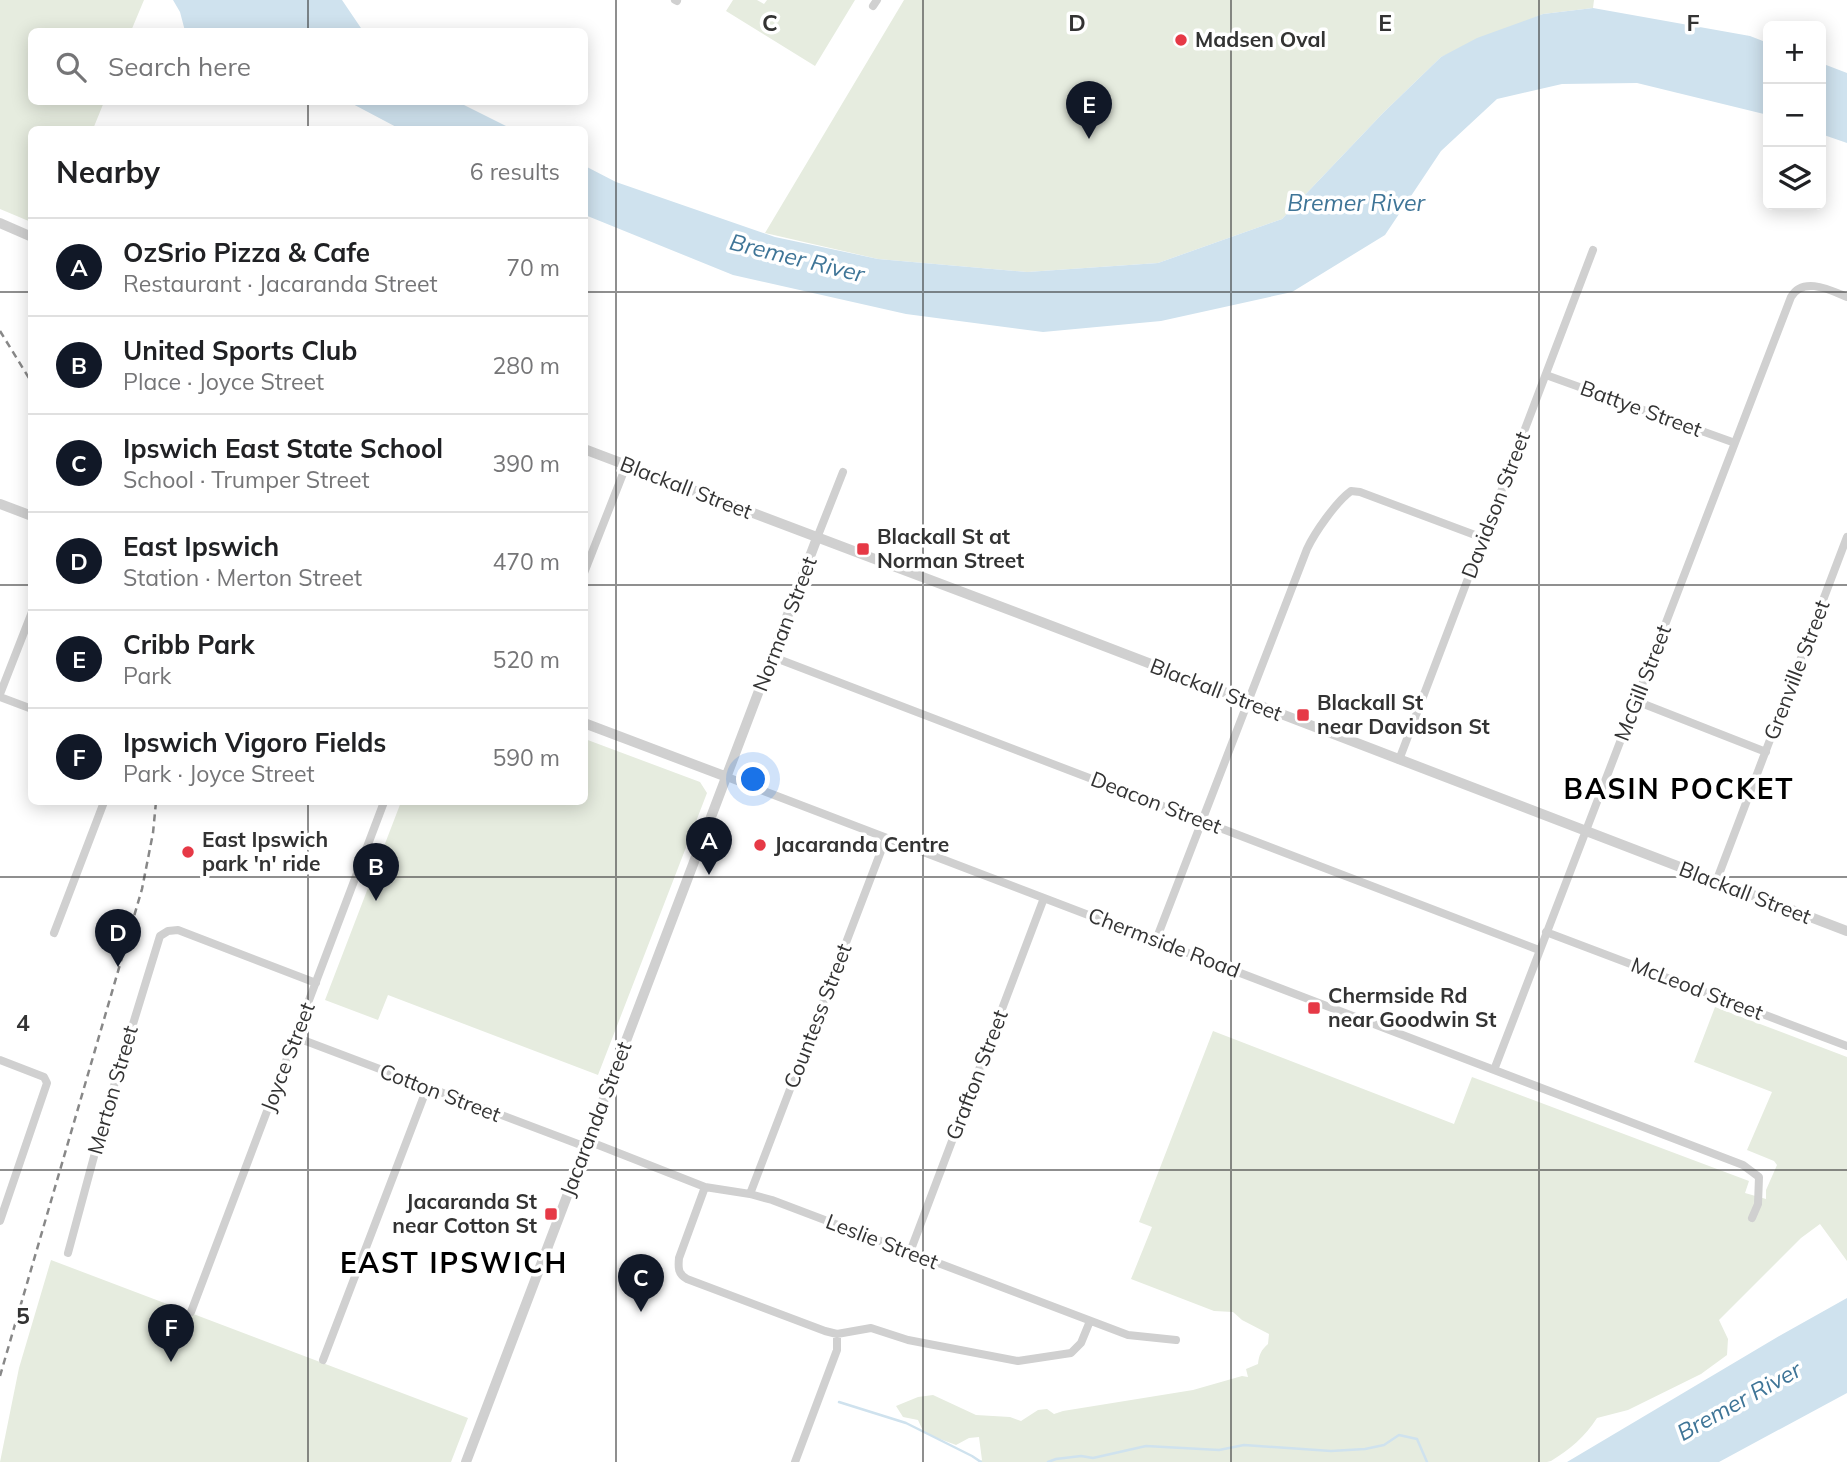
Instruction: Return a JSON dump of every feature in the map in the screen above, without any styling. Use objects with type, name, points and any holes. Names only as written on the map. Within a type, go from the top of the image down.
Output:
[{"type":"street","points":[[3,225],[28,235]]},
{"type":"street","name":"Davidson Street","points":[[1399,760],[1593,250]]},
{"type":"street","name":"McGill Street","points":[[1494,1070],[1791,297],[1795,290],[1809,286],[1824,288],[1847,297]]},
{"type":"street","name":"Battye Street","points":[[1546,375],[1735,443]]},
{"type":"street","name":"Blackall Street","points":[[588,451],[1847,931]]},
{"type":"street","points":[[588,563],[626,466]]},
{"type":"street","name":"Norman Street","points":[[727,777],[843,472]]},
{"type":"street","points":[[1156,940],[1307,549],[1317,531],[1344,497],[1351,491],[1360,492],[1483,538]]},
{"type":"street","points":[[0,503],[28,514]]},
{"type":"street","name":"Grenville Street","points":[[1716,882],[1847,537]]},
{"type":"street","points":[[28,622],[0,696],[28,707]]},
{"type":"street","name":"Deacon Street","points":[[773,657],[1539,950]]},
{"type":"street","points":[[1636,701],[1766,752]]},
{"type":"street","name":"Chermside Road","points":[[588,725],[1743,1165],[1759,1177],[1758,1204],[1752,1218]]},
{"type":"street","name":"Jacaranda Street","points":[[466,1462],[727,777]]},
{"type":"street","points":[[54,933],[103,805]]},
{"type":"street","name":"Joyce Street","points":[[191,1312],[383,805]]},
{"type":"street","name":"Countess Street","points":[[750,1194],[886,838]]},
{"type":"street","name":"Grafton Street","points":[[910,1252],[1044,898]]},
{"type":"street","name":"Merton Street","points":[[68,1253],[157,939],[165,932],[178,930],[316,983]]},
{"type":"street","name":"McLeod Street","points":[[1546,932],[1847,1046]]},
{"type":"street","name":"Cotton Street","points":[[295,1037],[427,1088],[587,1144]]},
{"type":"street","points":[[0,1060],[46,1079],[47,1083],[0,1221]]},
{"type":"street","points":[[323,1360],[427,1088]]},
{"type":"street","name":"Leslie Street","points":[[587,1144],[705,1187],[750,1194],[785,1205],[1128,1335],[1176,1340]]},
{"type":"street","points":[[705,1187],[679,1258],[679,1272],[687,1279],[825,1331],[837,1334],[871,1328],[908,1340],[1018,1361],[1071,1353],[1081,1343],[1090,1321]]},
{"type":"street","points":[[795,1462],[837,1350],[837,1334]]},
{"type":"shaded area","points":[[0,0],[144,0],[132,28],[28,28],[28,105],[103,105],[94,126],[28,126],[28,221],[0,209]]},
{"type":"shaded area","points":[[733,0],[757,0],[764,4],[767,0],[855,0],[815,66],[726,11]]},
{"type":"shaded area","points":[[904,0],[1594,0],[1593,8],[1543,14],[1441,57],[1383,113],[1282,219],[1158,263],[1027,272],[878,259],[765,233]]},
{"type":"shaded area","points":[[588,740],[700,782],[707,793],[598,1075],[388,995],[378,1020],[325,1000],[400,805],[588,805]]},
{"type":"shaded area","points":[[1715,1007],[1847,1057],[1847,1261],[1820,1224],[1801,1238],[1719,1320],[1728,1339],[1727,1355],[1701,1374],[1628,1410],[1597,1418],[1577,1442],[1551,1461],[978,1462],[982,1460],[979,1437],[969,1438],[956,1445],[924,1433],[918,1420],[903,1417],[896,1406],[918,1397],[933,1395],[976,1415],[1010,1417],[1021,1421],[1038,1410],[1047,1409],[1054,1414],[1193,1390],[1242,1376],[1248,1377],[1246,1369],[1258,1364],[1261,1353],[1268,1344],[1269,1334],[1242,1320],[1233,1312],[1214,1311],[1131,1279],[1152,1227],[1139,1222],[1213,1031],[1454,1124],[1472,1077],[1749,1181],[1745,1193],[1766,1199],[1766,1190],[1777,1165],[1774,1161],[1747,1150],[1772,1092],[1694,1062]]},
{"type":"shaded area","points":[[51,1260],[468,1418],[451,1462],[0,1462],[19,1368]]},
{"type":"water","points":[[173,0],[342,0],[361,28],[184,28]]},
{"type":"water","name":"Bremer River","points":[[1593,8],[1750,36],[1763,41],[1763,114],[1637,83],[1562,84],[1497,99],[1441,151],[1385,235],[1292,292],[1161,321],[1043,332],[906,314],[733,275],[588,216],[588,168],[616,182],[775,237],[878,259],[1027,272],[1158,263],[1282,219],[1383,113],[1441,57],[1477,38],[1543,14]]},
{"type":"water","points":[[1826,65],[1847,73],[1847,143],[1826,136]]},
{"type":"water","points":[[355,105],[464,105],[506,126],[394,126]]},
{"type":"water","name":"Bremer River","points":[[1847,1298],[1847,1393],[1719,1462],[1567,1462],[1781,1335]]},
{"type":"waterway","points":[[839,1402],[906,1423],[981,1462]]},
{"type":"waterway","points":[[1048,1462],[1081,1456],[1093,1458],[1146,1446],[1219,1450],[1244,1445],[1331,1451],[1365,1449],[1384,1445],[1399,1435],[1417,1439],[1427,1462]]},
{"type":"railway","points":[[0,331],[28,376]]},
{"type":"railway","points":[[0,1376],[142,889],[156,805]]},
{"type":"place","name":"Madsen Oval","points":[[1181,40]]},
{"type":"place","name":"Cribb Park","points":[[1089,139]]},
{"type":"place","name":"Blackall St at Norman Street","points":[[863,549]]},
{"type":"place","name":"Blackall St near Davidson St","points":[[1303,715]]},
{"type":"place","name":"Jacaranda Centre","points":[[760,845]]},
{"type":"place","name":"East Ipswich park 'n' ride","points":[[188,852]]},
{"type":"place","name":"OzSrio Pizza & Cafe","points":[[709,875]]},
{"type":"place","name":"United Sports Club","points":[[376,901]]},
{"type":"place","name":"East Ipswich","points":[[118,967]]},
{"type":"place","name":"Chermside Rd near Goodwin St","points":[[1314,1008]]},
{"type":"place","name":"Jacaranda St near Cotton St","points":[[551,1214]]},
{"type":"place","name":"Ipswich East State School","points":[[641,1312]]},
{"type":"place","name":"Ipswich Vigoro Fields","points":[[171,1362]]},
{"type":"district","name":"BASIN POCKET","points":[[1679,789]]},
{"type":"district","name":"EAST IPSWICH","points":[[454,1263]]}]
